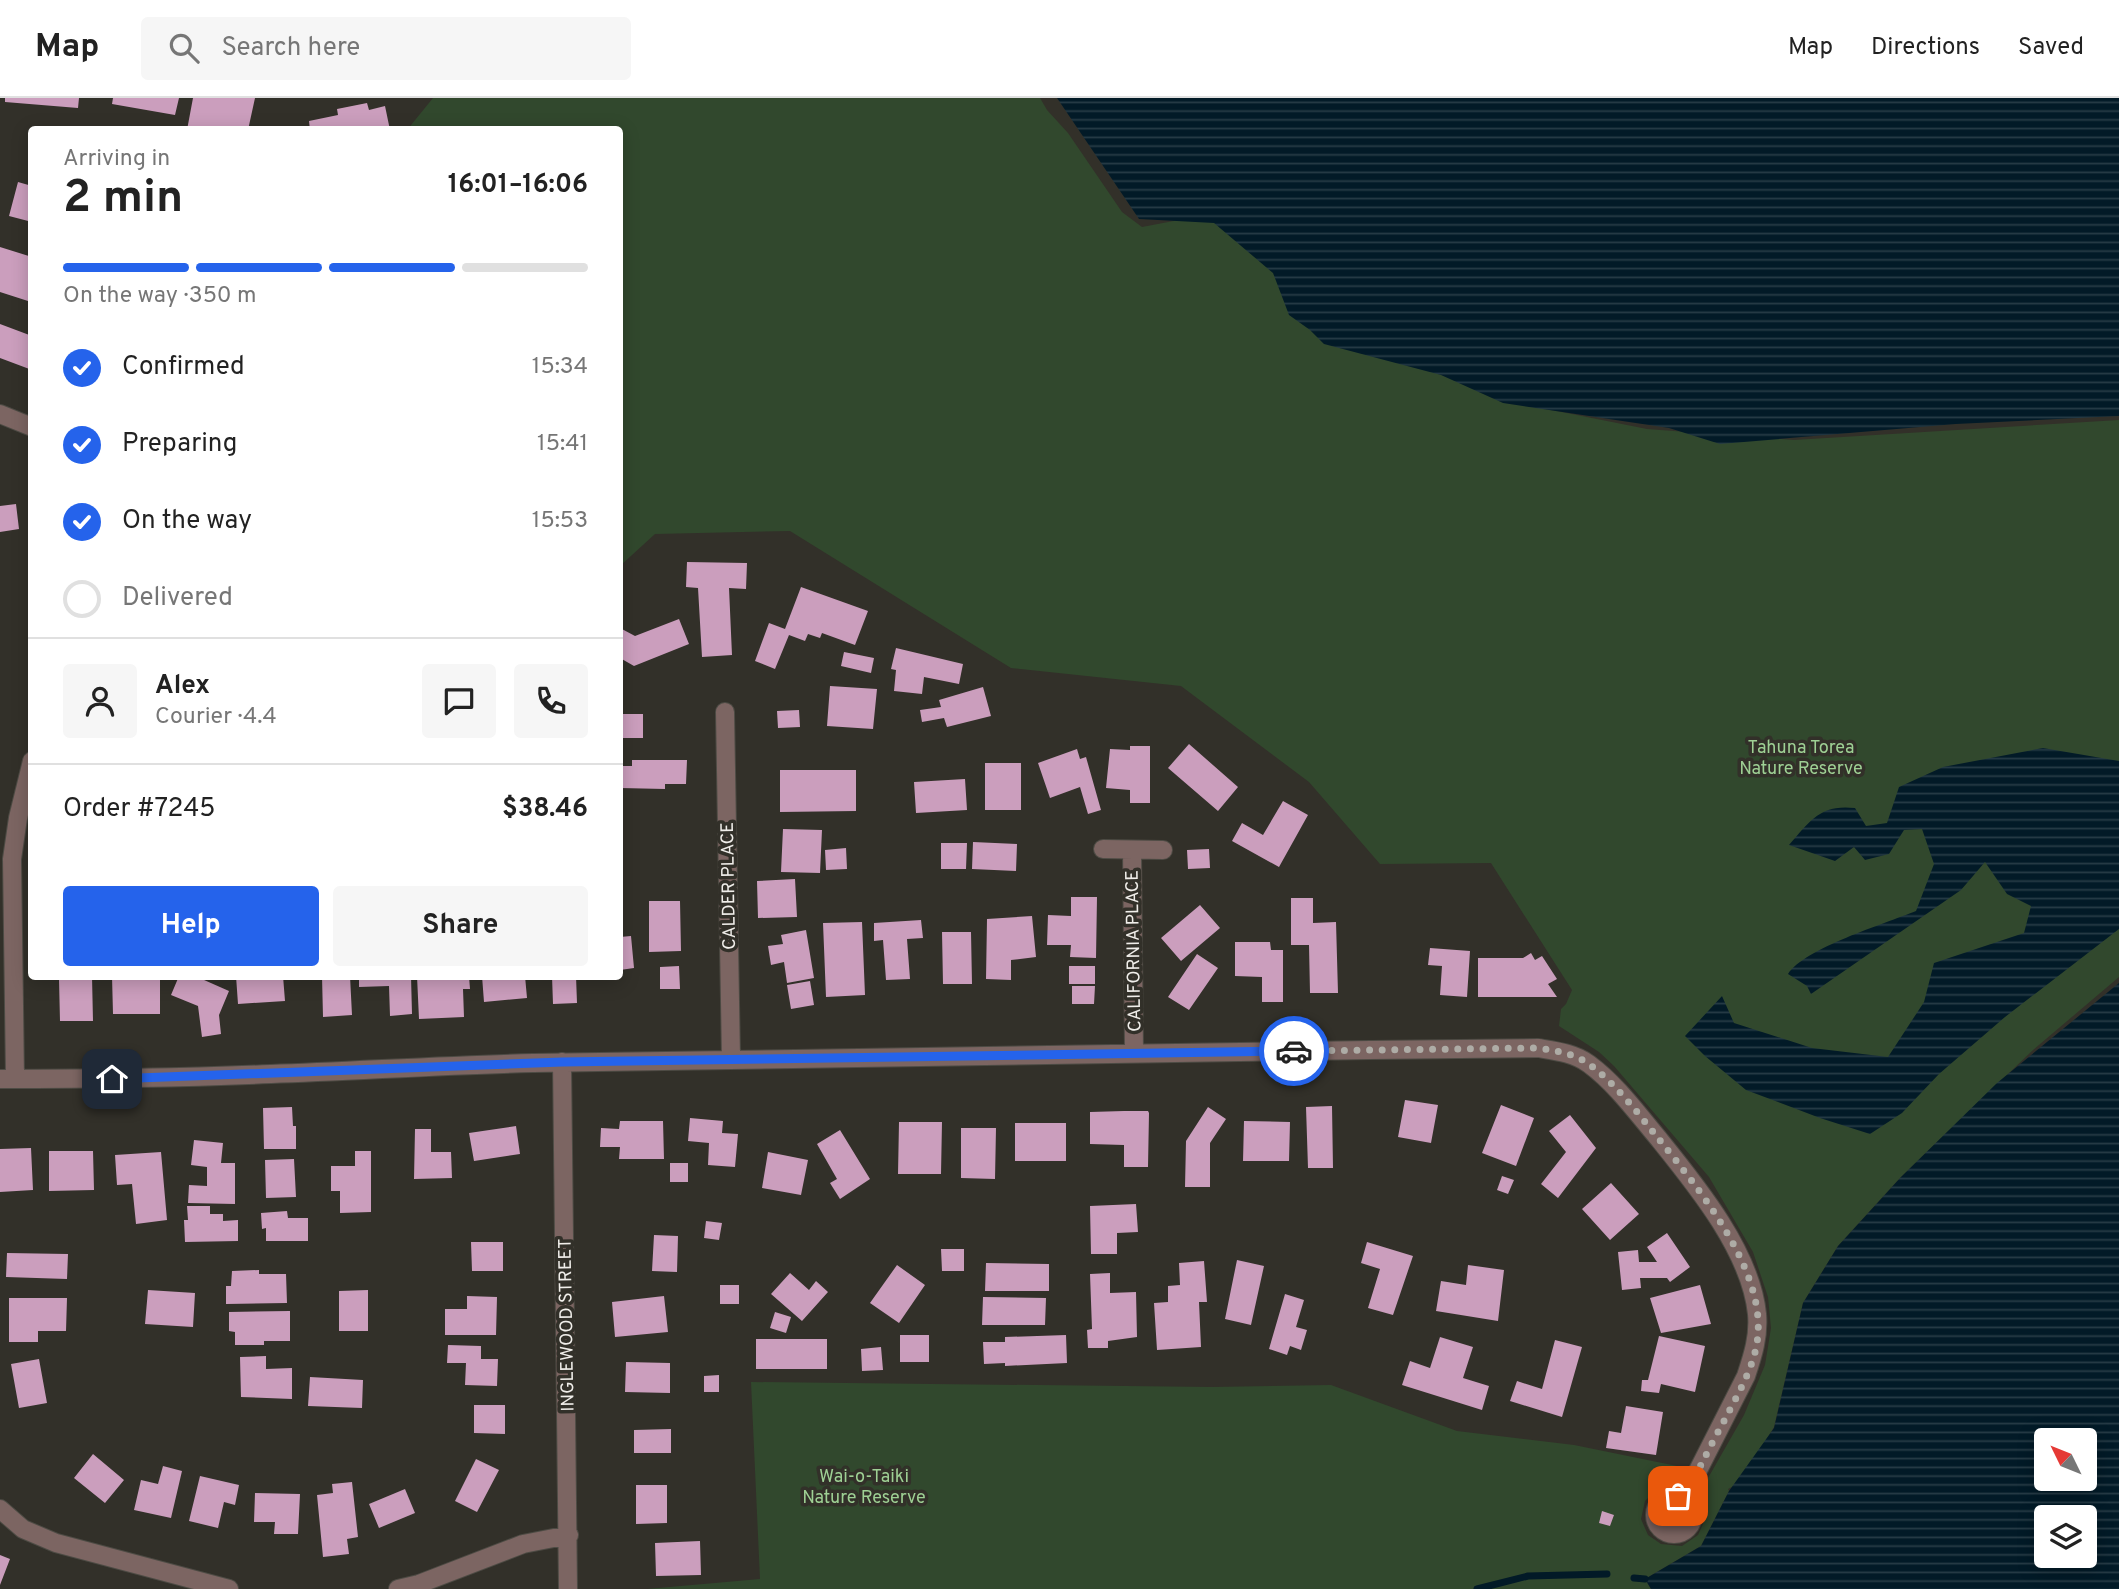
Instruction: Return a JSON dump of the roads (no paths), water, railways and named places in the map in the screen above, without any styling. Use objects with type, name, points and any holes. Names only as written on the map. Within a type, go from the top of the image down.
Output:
[{"type":"street","points":[[0,414],[28,425]]},
{"type":"street","name":"CALDER PLACE","points":[[725,712],[731,1059]]},
{"type":"street","points":[[28,777],[12,859],[8,1079],[136,1079],[426,1065],[1134,1052],[1538,1048],[1571,1055],[1603,1076],[1704,1196],[1734,1247],[1752,1291],[1757,1311],[1758,1334],[1754,1354],[1746,1376],[1684,1499]]},
{"type":"street","name":"CALIFORNIA PLACE","points":[[1103,849],[1163,850]]},
{"type":"street","name":"CALIFORNIA PLACE","points":[[1132,850],[1134,1052]]},
{"type":"street","name":"INGLEWOOD STREET","points":[[562,1062],[568,1589]]},
{"type":"street","points":[[0,1509],[23,1529],[56,1543],[229,1589]]},
{"type":"street","points":[[397,1589],[419,1584],[523,1544],[569,1535]]},
{"type":"water","points":[[1057,98],[2119,98],[2119,416],[1956,424],[1720,444],[1669,428],[1503,403],[1441,375],[1324,344],[1289,315],[1273,273],[1214,223],[1139,219]]},
{"type":"water","points":[[2043,748],[2119,761],[2119,929],[2005,1017],[1939,1074],[1902,1113],[1870,1134],[1820,1118],[1746,1090],[1685,1036],[1722,996],[1734,1023],[1812,1048],[1888,1057],[1924,1002],[1934,963],[2024,933],[2031,906],[2007,894],[1985,862],[1961,890],[1811,994],[1807,986],[1788,974],[1797,964],[1828,946],[1916,911],[1934,864],[1922,829],[1904,830],[1889,854],[1865,860],[1854,847],[1835,861],[1789,845],[1810,822],[1824,812],[1843,807],[1855,808],[1866,826],[1887,823],[1899,787],[1943,767]]},
{"type":"water","points":[[2119,983],[2119,1589],[1651,1589],[1645,1579],[1701,1546],[1729,1491],[1774,1428],[1803,1303],[1838,1246],[1901,1177],[1997,1083]]},
{"type":"waterway","points":[[1477,1589],[1528,1576],[1607,1574]]},
{"type":"waterway","points":[[1634,1578],[1645,1579]]},
{"type":"park label","name":"Tahuna Torea Nature Reserve","points":[[1801,757]]},
{"type":"park label","name":"Wai-o-Taiki Nature Reserve","points":[[864,1486]]}]
